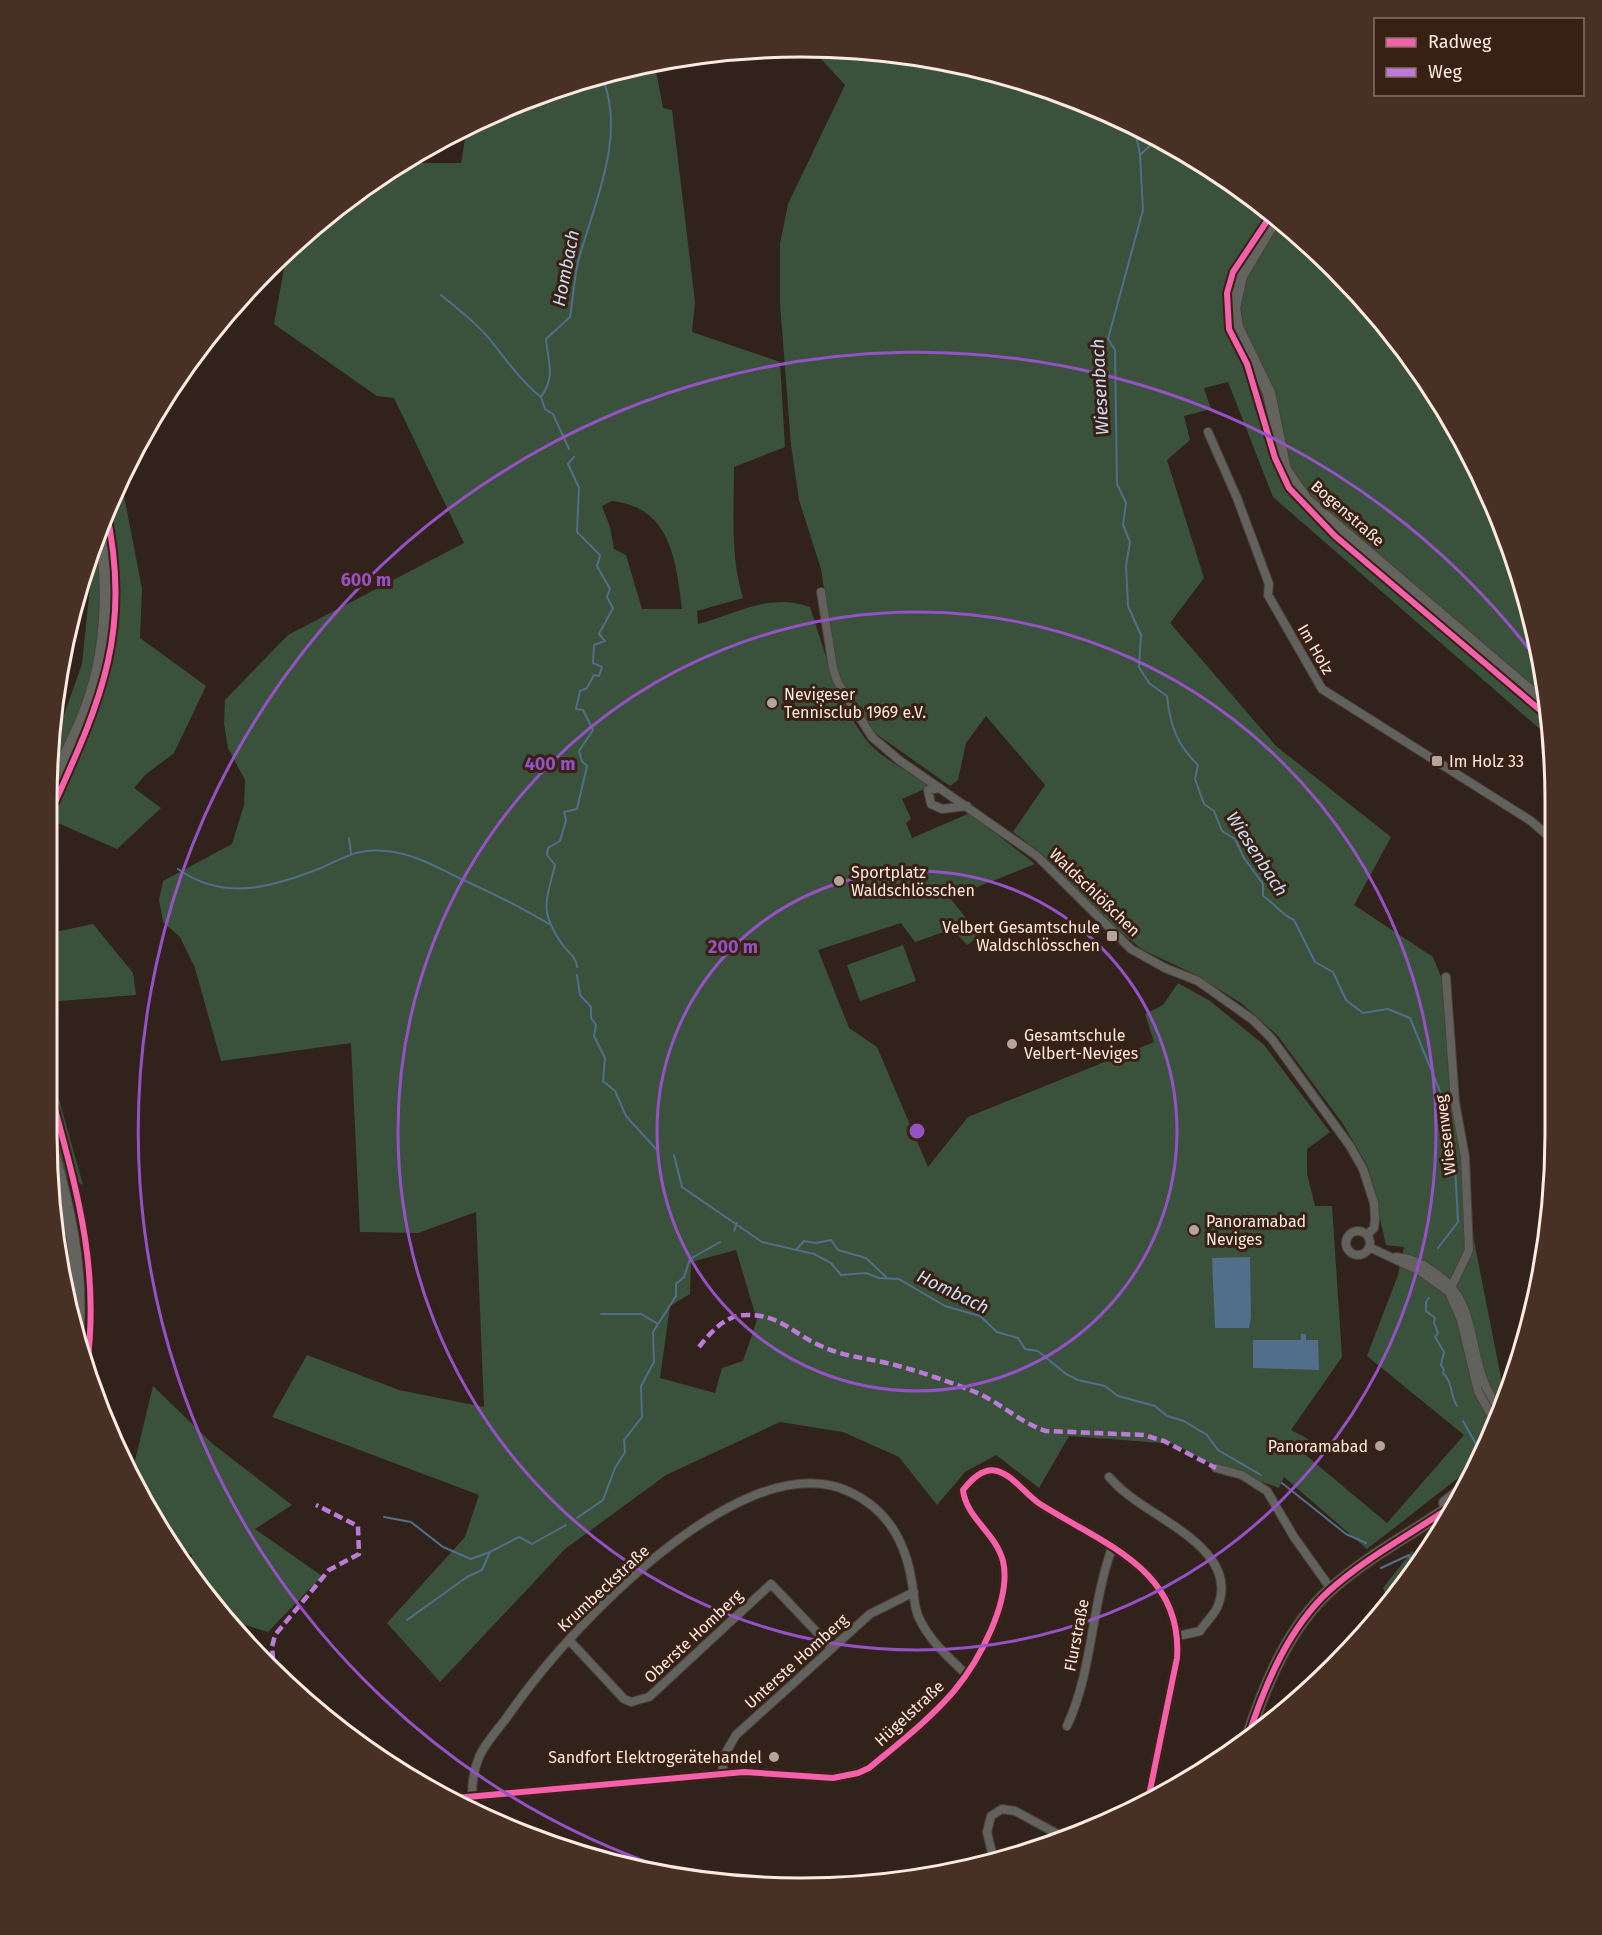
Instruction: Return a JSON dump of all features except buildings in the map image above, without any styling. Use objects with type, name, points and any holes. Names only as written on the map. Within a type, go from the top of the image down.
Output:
[{"type":"main road","name":"Bogenstraße","points":[[1271,225],[1241,276],[1234,308],[1237,327],[1269,393],[1281,455],[1293,485],[1306,500],[1538,698]]},
{"type":"main road","points":[[58,771],[87,708],[106,630],[107,593],[102,546]]},
{"type":"main road","points":[[59,1175],[68,1206],[75,1254],[77,1307]]},
{"type":"main road","points":[[1251,1726],[1257,1707],[1287,1645],[1308,1612],[1331,1589],[1407,1534],[1417,1523],[1449,1499]]},
{"type":"main road","points":[[1407,1534],[1420,1529],[1440,1515]]},
{"type":"street","name":"Im Holz","points":[[1208,432],[1237,498],[1269,584],[1268,596],[1322,689],[1531,821],[1545,833]]},
{"type":"street","name":"Waldschlößchen","points":[[821,592],[832,668],[850,703],[872,737],[899,760],[1037,856],[1131,949],[1165,968],[1197,981],[1253,1020],[1272,1039],[1350,1146],[1363,1169],[1374,1203],[1374,1228],[1367,1235]]},
{"type":"street","points":[[943,789],[932,787],[928,790],[931,804],[942,809],[967,806]]},
{"type":"street","name":"Wiesenweg","points":[[1446,977],[1455,1102],[1465,1157],[1468,1240],[1464,1264],[1451,1290]]},
{"type":"street","points":[[1353,1232],[1367,1235],[1369,1247],[1359,1255],[1347,1248],[1347,1239],[1353,1232]]},
{"type":"street","points":[[1369,1247],[1423,1264],[1451,1290],[1468,1317],[1485,1386],[1495,1402]]},
{"type":"street","points":[[1451,1290],[1461,1320],[1478,1390],[1490,1413]]},
{"type":"street","points":[[1216,1468],[1242,1475],[1267,1491],[1294,1537],[1331,1589]]},
{"type":"street","name":"Hügelstraße","points":[[464,1797],[723,1773],[783,1773],[833,1778],[858,1773],[869,1768],[903,1740],[955,1690],[992,1627],[1005,1581],[1002,1554],[993,1537],[968,1508],[963,1490],[975,1477],[985,1471],[996,1470],[1010,1478],[1034,1499],[1142,1567],[1159,1586],[1170,1607],[1178,1635],[1176,1658],[1150,1790]]},
{"type":"street","points":[[1109,1477],[1126,1494],[1190,1536],[1218,1572],[1221,1587],[1217,1608],[1200,1631],[1178,1635]]},
{"type":"street","name":"Krumbeckstraße","points":[[473,1801],[479,1756],[540,1670],[569,1640],[645,1565],[696,1528],[756,1495],[792,1484],[827,1484],[851,1492],[873,1506],[899,1536],[909,1563],[918,1616],[936,1646],[965,1673]]},
{"type":"street","name":"Flurstraße","points":[[1067,1726],[1086,1668],[1104,1571],[1112,1548]]},
{"type":"street","name":"Oberste Homberg","points":[[569,1640],[624,1699],[636,1701],[649,1697],[771,1584],[831,1647]]},
{"type":"street","name":"Unterste Homberg","points":[[723,1773],[725,1754],[736,1735],[870,1614],[914,1592]]},
{"type":"street","points":[[992,1853],[987,1832],[991,1816],[1002,1809],[1015,1811],[1056,1833]]},
{"type":"green space","points":[[820,58],[898,63],[946,71],[1040,96],[1130,134],[1173,157],[1214,182],[1292,242],[1360,310],[1420,388],[1445,429],[1468,472],[1506,562],[1531,656],[1541,730],[1273,497],[1228,382],[1204,388],[1211,409],[1184,416],[1190,440],[1167,460],[1204,578],[1170,623],[1276,746],[1391,837],[1354,905],[1433,957],[1446,989],[1457,1128],[1468,1210],[1502,1383],[1461,1475],[1367,1549],[1284,1477],[1279,1488],[1205,1461],[1175,1444],[1069,1436],[1039,1488],[996,1455],[965,1472],[937,1505],[899,1457],[843,1432],[780,1422],[666,1475],[565,1549],[440,1682],[387,1623],[465,1537],[479,1495],[272,1417],[307,1355],[399,1390],[484,1407],[476,1212],[418,1233],[360,1232],[351,1043],[221,1061],[195,968],[180,937],[163,922],[159,900],[163,881],[232,844],[244,805],[245,780],[228,748],[224,723],[225,700],[288,635],[464,543],[394,398],[377,396],[274,324],[284,266],[348,211],[419,163],[461,163],[465,138],[562,96],[608,82],[656,71],[663,108],[672,110],[695,302],[692,332],[780,362],[785,447],[734,467],[734,550],[743,598],[697,611],[698,624],[767,603],[795,603],[810,607],[836,683],[854,721],[876,750],[931,786],[902,799],[911,819],[906,823],[912,838],[970,813],[1035,864],[950,898],[980,936],[967,945],[952,929],[915,942],[901,923],[818,950],[849,1028],[877,1047],[928,1167],[968,1117],[1154,1042],[1145,1014],[1163,1005],[1178,983],[1210,1001],[1264,1045],[1330,1132],[1307,1149],[1307,1174],[1315,1206],[1332,1206],[1342,1357],[1291,1430],[1308,1439],[1302,1452],[1387,1523],[1464,1435],[1367,1356],[1398,1275],[1404,1247],[1386,1245],[1368,1167],[1343,1124],[1278,1036],[1241,1003],[1194,974],[1143,950],[1102,917],[1041,853],[1013,832],[1045,785],[986,716],[966,743],[958,780],[950,786],[875,733],[842,683],[836,668],[821,569],[799,500],[791,445],[780,303],[780,244],[788,204],[845,85]],"holes":[[[612,501],[632,505],[647,514],[667,539],[677,573],[682,609],[642,609],[626,555],[614,549],[610,527],[602,506]],[[736,1250],[757,1320],[743,1361],[722,1368],[715,1393],[660,1378],[670,1306],[690,1294],[691,1262]]]},
{"type":"green space","points":[[124,494],[142,589],[140,638],[206,686],[174,753],[145,775],[134,788],[161,808],[117,849],[57,823],[62,722],[82,664],[90,587],[96,562]]},
{"type":"green space","points":[[93,924],[133,973],[136,995],[57,1001],[57,932]]},
{"type":"green space","points":[[903,945],[916,981],[860,1001],[847,965]]},
{"type":"green space","points":[[57,1093],[83,1185],[59,1173]]},
{"type":"green space","points":[[62,1221],[71,1270],[71,1280]]},
{"type":"green space","points":[[153,1386],[214,1445],[292,1505],[255,1529],[322,1576],[268,1632],[241,1624],[191,1559],[192,1555],[182,1547],[134,1464]]},
{"type":"green space","points":[[1412,1551],[1415,1554],[1385,1594],[1383,1588]]},
{"type":"water","points":[[1250,1257],[1251,1316],[1249,1328],[1215,1328],[1212,1258]]},
{"type":"water","points":[[1301,1334],[1306,1334],[1306,1340],[1318,1340],[1319,1370],[1253,1368],[1253,1340],[1301,1340]]},
{"type":"waterway","name":"Hombach","points":[[569,449],[553,414],[545,409],[541,397],[550,376],[546,339],[570,317],[578,262],[605,170],[610,146],[611,122],[609,99],[604,83]]},
{"type":"waterway","points":[[1136,137],[1140,154]]},
{"type":"waterway","name":"Wiesenbach","points":[[1151,145],[1140,155],[1143,210],[1108,339],[1115,350],[1117,484],[1126,503],[1123,525],[1130,542],[1126,566],[1128,606],[1141,635],[1139,667],[1149,683],[1167,696],[1176,734],[1185,750],[1198,765],[1195,779],[1204,804],[1214,811],[1222,831],[1235,839],[1244,858],[1263,884],[1263,896],[1294,920],[1315,962],[1333,972],[1346,1000],[1363,1013],[1388,1009],[1410,1018],[1448,1111],[1455,1165],[1458,1222],[1438,1248]]},
{"type":"waterway","points":[[441,295],[481,329],[521,378],[541,397]]},
{"type":"waterway","name":"Hombach","points":[[574,457],[568,464],[579,488],[577,532],[600,555],[597,566],[610,589],[607,597],[613,608],[599,634],[605,641],[594,645],[593,663],[602,667],[599,676],[594,675],[587,688],[580,691],[576,709],[583,710],[593,730],[579,751],[582,761],[587,766],[577,809],[564,812],[566,820],[560,841],[548,848],[547,855],[555,865],[547,898],[547,914],[555,933],[573,957],[577,967]]},
{"type":"waterway","points":[[349,838],[351,853]]},
{"type":"waterway","points":[[178,869],[195,879],[213,885],[249,888],[285,881],[359,852],[376,850],[396,852],[433,865],[549,924]]},
{"type":"waterway","name":"Hombach","points":[[577,975],[580,995],[591,1007],[591,1018],[596,1025],[594,1036],[605,1058],[603,1081],[615,1091],[626,1116],[657,1150]]},
{"type":"waterway","name":"Hombach","points":[[674,1155],[682,1187],[762,1242],[814,1254],[831,1263],[841,1275],[866,1273],[879,1278],[899,1279],[945,1306],[980,1316],[997,1332],[1018,1338],[1025,1349],[1038,1351],[1066,1374],[1078,1380],[1105,1386],[1118,1396],[1155,1406],[1167,1416],[1184,1421],[1207,1435],[1218,1450],[1261,1475]]},
{"type":"waterway","name":"Hombach","points":[[734,1231],[737,1223]]},
{"type":"waterway","points":[[796,1250],[804,1241],[816,1243],[831,1240],[838,1250],[866,1258],[886,1277]]},
{"type":"waterway","points":[[577,1518],[603,1500],[615,1468],[625,1452],[624,1440],[642,1417],[641,1386],[654,1362],[653,1332],[676,1296],[676,1284],[684,1277],[690,1259],[720,1242]]},
{"type":"waterway","name":"Wiesenbach","points":[[1429,1298],[1426,1302],[1426,1311],[1435,1318],[1434,1323],[1438,1333],[1435,1337],[1444,1352],[1441,1365],[1457,1406]]},
{"type":"waterway","points":[[601,1314],[641,1314],[658,1324]]},
{"type":"waterway","name":"Wiesenbach","points":[[1463,1421],[1476,1445]]},
{"type":"waterway","name":"Hombach","points":[[1282,1483],[1346,1534],[1366,1543]]},
{"type":"waterway","points":[[384,1517],[411,1522],[443,1547],[471,1559],[490,1552]]},
{"type":"waterway","points":[[407,1620],[467,1577],[482,1570],[490,1552],[519,1537],[532,1544],[566,1525]]},
{"type":"waterway","name":"Hombach","points":[[1381,1568],[1409,1555],[1411,1560]]},
{"type":"marked path","points":[[699,1347],[714,1330],[731,1318],[746,1315],[768,1318],[830,1350],[911,1370],[980,1394],[1026,1422],[1046,1431],[1144,1435],[1164,1441],[1216,1468]]},
{"type":"marked path","points":[[273,1658],[272,1647],[275,1635],[329,1570],[359,1554],[358,1526],[316,1505]]},
{"type":"cycle path","points":[[1267,221],[1233,272],[1227,293],[1229,329],[1247,364],[1275,458],[1289,488],[1335,536],[1539,710]]},
{"type":"cycle path","points":[[57,797],[96,704],[113,633],[116,595],[109,529]]},
{"type":"cycle path","points":[[57,1117],[75,1186],[87,1255],[90,1291],[88,1348]]},
{"type":"cycle path","points":[[465,1797],[744,1772],[833,1778],[858,1773],[869,1768],[924,1721],[954,1691],[973,1664],[991,1629],[1003,1594],[1005,1577],[1003,1561],[994,1542],[970,1509],[963,1490],[978,1475],[992,1470],[1003,1473],[1040,1504],[1113,1547],[1153,1581],[1167,1602],[1175,1627],[1177,1658],[1150,1790]]},
{"type":"cycle path","points":[[1252,1725],[1280,1658],[1302,1621],[1315,1605],[1345,1577],[1440,1514]]},
{"type":"place","name":"Nevigeser Tennisclub 1969 e.V.","points":[[772,703]]},
{"type":"place","name":"Im Holz 33","points":[[1437,761]]},
{"type":"place","name":"Sportplatz Waldschlösschen","points":[[839,881]]},
{"type":"place","name":"Velbert Gesamtschule Waldschlösschen","points":[[1112,936]]},
{"type":"place","name":"Gesamtschule Velbert-Neviges","points":[[1012,1044]]},
{"type":"place","name":"Panoramabad Neviges","points":[[1194,1230]]},
{"type":"place","name":"Panoramabad","points":[[1380,1446]]},
{"type":"place","name":"Sandfort Elektrogerätehandel","points":[[774,1757]]}]
